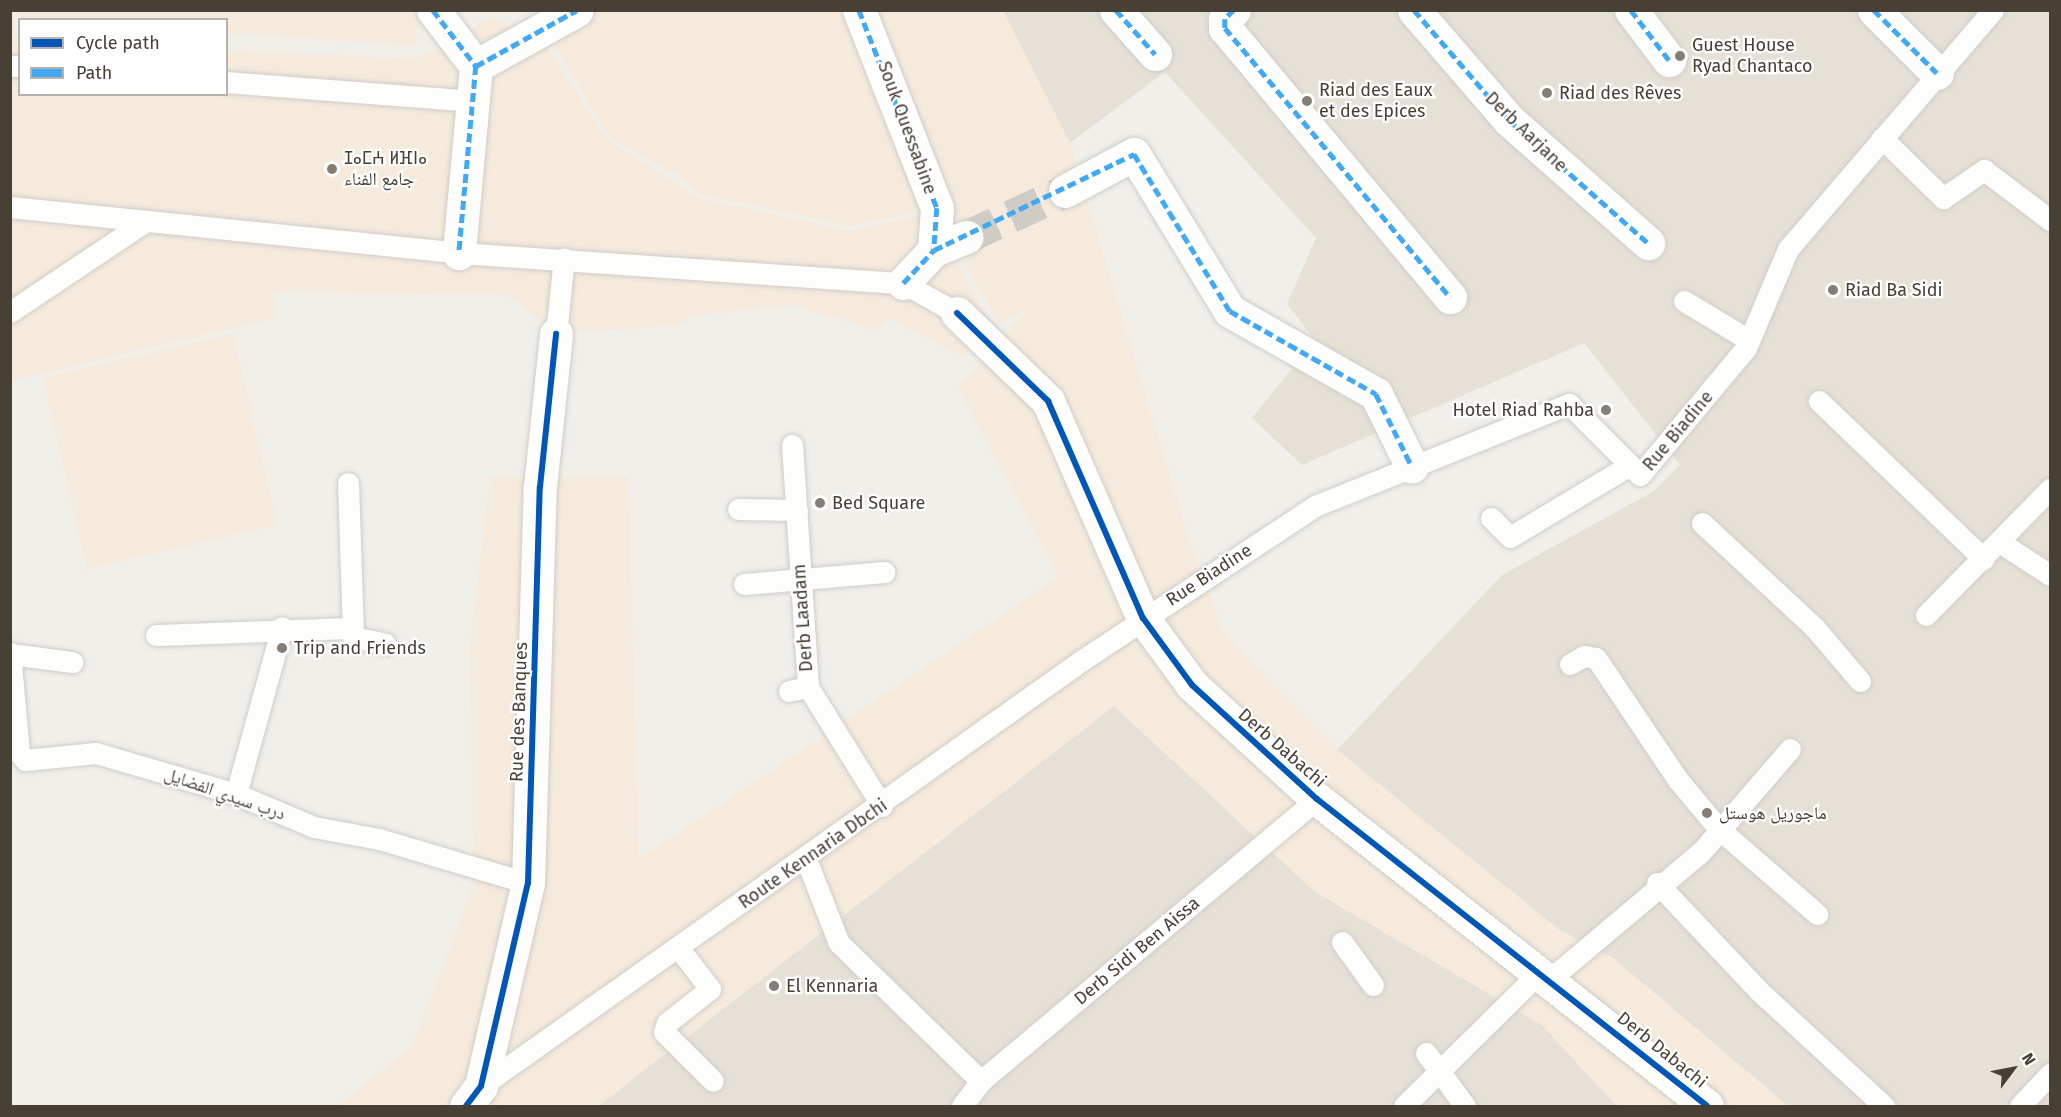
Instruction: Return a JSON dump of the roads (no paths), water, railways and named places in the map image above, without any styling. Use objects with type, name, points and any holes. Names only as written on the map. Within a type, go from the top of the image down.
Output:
[{"type":"street","points":[[433,10],[476,66],[459,253]]},
{"type":"street","points":[[476,66],[577,10]]},
{"type":"street","name":"Souk Quessabine","points":[[859,10],[937,208],[934,250]]},
{"type":"street","points":[[1116,10],[1155,54]]},
{"type":"street","points":[[1234,10],[1225,28],[1450,297]]},
{"type":"street","name":"Derb Aarjane","points":[[1414,10],[1509,120],[1648,243]]},
{"type":"street","points":[[1631,10],[1669,60]]},
{"type":"street","points":[[1874,10],[1937,73]]},
{"type":"street","points":[[1065,191],[1134,154],[1230,311],[1376,393],[1412,467]]},
{"type":"street","points":[[903,283],[934,250],[966,237]]},
{"type":"street","name":"Derb Dabachi","points":[[957,313],[1048,401],[1143,618],[1192,685],[1317,799],[1545,975],[1707,1107]]},
{"type":"street","name":"Rue des Banques","points":[[474,1096],[528,883],[540,487],[556,334]]},
{"type":"lane","name":"Rue Biadine","points":[[1143,618],[1315,506],[1569,404],[1640,475],[1749,340],[1788,249],[1993,10]]},
{"type":"lane","points":[[228,82],[473,101]]},
{"type":"lane","points":[[1882,138],[1943,198],[1984,170],[2050,220]]},
{"type":"lane","points":[[10,207],[459,253],[564,258],[903,283],[957,313]]},
{"type":"lane","points":[[10,312],[146,221]]},
{"type":"lane","points":[[556,334],[564,258]]},
{"type":"lane","points":[[1684,302],[1749,340]]},
{"type":"lane","points":[[1819,401],[1984,559]]},
{"type":"lane","name":"Derb Laadam","points":[[792,445],[800,580],[798,689],[882,806]]},
{"type":"lane","points":[[1491,518],[1510,537],[1630,465]]},
{"type":"lane","points":[[348,483],[351,628],[358,642],[385,644]]},
{"type":"lane","points":[[1926,615],[2001,543],[2050,489]]},
{"type":"lane","points":[[738,509],[797,510]]},
{"type":"lane","points":[[1702,523],[1814,627],[1860,681]]},
{"type":"lane","points":[[2001,543],[2050,575]]},
{"type":"lane","points":[[744,584],[884,572]]},
{"type":"lane","name":"Route Kennaria Dbchi","points":[[474,1096],[678,947],[882,806],[1143,618]]},
{"type":"lane","points":[[156,635],[282,627],[351,628]]},
{"type":"lane","points":[[236,794],[282,627]]},
{"type":"lane","points":[[11,654],[72,662]]},
{"type":"lane","name":"درب سيدي الفضايل","points":[[11,654],[22,758],[96,753],[236,794],[314,827],[379,839],[528,883]]},
{"type":"lane","points":[[1570,664],[1584,656],[1596,657],[1678,780],[1719,829],[1817,914]]},
{"type":"lane","points":[[1404,1107],[1438,1071],[1545,975],[1657,883],[1701,852],[1790,749]]},
{"type":"lane","name":"Derb Sidi Ben Aissa","points":[[962,1107],[981,1082],[1317,799]]},
{"type":"lane","points":[[806,858],[839,944],[981,1082]]},
{"type":"lane","points":[[1657,883],[1759,991],[1884,1107]]},
{"type":"lane","points":[[1342,942],[1373,985]]},
{"type":"lane","points":[[678,947],[710,988],[667,1023],[664,1032],[713,1081]]},
{"type":"lane","points":[[1426,1053],[1465,1107]]},
{"type":"lane","points":[[2020,1107],[2050,1074]]},
{"type":"tunnel","points":[[966,237],[1065,191]]},
{"type":"place","name":"Guest House Ryad Chantaco","points":[[1680,56]]},
{"type":"place","name":"Riad des Rêves","points":[[1547,93]]},
{"type":"place","name":"Riad des Eaux et des Epices","points":[[1307,101]]},
{"type":"place","name":"ⵊⴰⵎⵄ ⵍⴼⵏⴰ جامع الفناء","points":[[332,169]]},
{"type":"place","name":"Riad Ba Sidi","points":[[1833,290]]},
{"type":"place","name":"Hotel Riad Rahba","points":[[1606,410]]},
{"type":"place","name":"Bed Square","points":[[820,503]]},
{"type":"place","name":"Trip and Friends","points":[[282,648]]},
{"type":"place","name":"ماجوريل هوستل","points":[[1707,813]]},
{"type":"place","name":"El Kennaria","points":[[774,986]]}]
